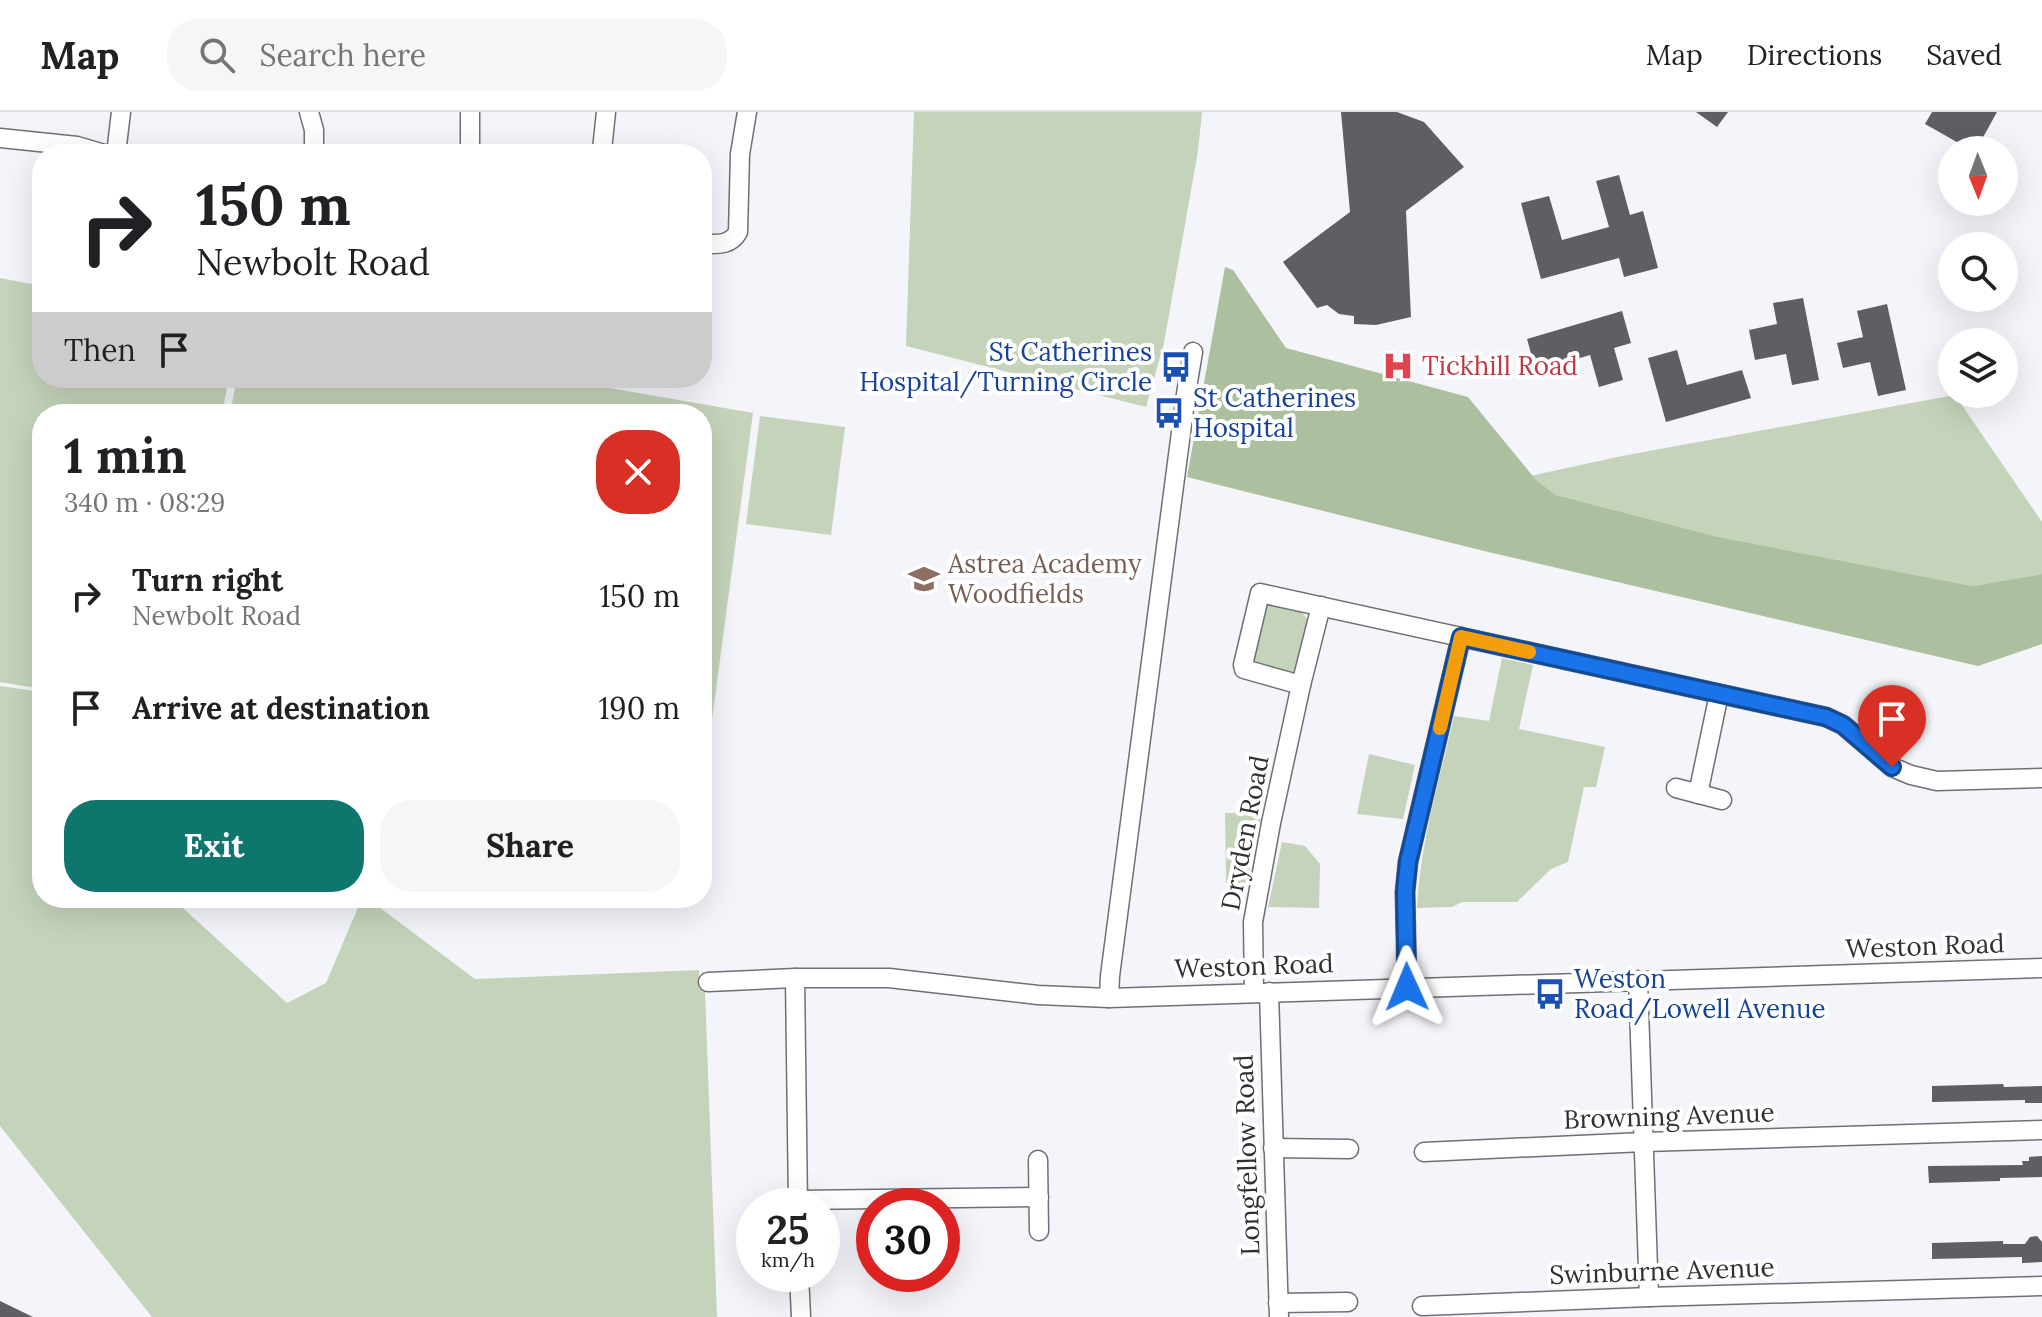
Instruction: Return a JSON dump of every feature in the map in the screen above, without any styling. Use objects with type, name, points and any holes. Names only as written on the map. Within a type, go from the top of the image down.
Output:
[{"type":"street","points":[[117,144],[121,112]]},
{"type":"street","points":[[309,112],[314,144]]},
{"type":"street","points":[[470,112],[470,144]]},
{"type":"street","points":[[603,144],[606,112]]},
{"type":"street","points":[[712,244],[728,243],[734,240],[738,232],[740,154],[747,112]]},
{"type":"street","points":[[0,138],[58,144]]},
{"type":"street","points":[[1109,998],[1193,352]]},
{"type":"street","points":[[1301,685],[1244,669],[1260,593],[1826,717],[1843,725],[1892,767],[1911,775],[1937,781],[2042,778]]},
{"type":"street","name":"Dryden Road","points":[[1261,992],[1253,922],[1271,823],[1321,606]]},
{"type":"street","points":[[1407,987],[1405,892],[1408,862],[1461,637]]},
{"type":"street","points":[[1698,794],[1719,694]]},
{"type":"street","points":[[1676,788],[1722,800]]},
{"type":"street","name":"Weston Road","points":[[708,982],[889,978],[1038,995],[1109,998],[2042,968]]},
{"type":"street","points":[[795,978],[798,1188]]},
{"type":"street","points":[[1638,980],[1649,1297]]},
{"type":"street","name":"Longfellow Road","points":[[1261,992],[1273,1148],[1278,1310]]},
{"type":"street","name":"Browning Avenue","points":[[1424,1152],[2042,1130]]},
{"type":"street","points":[[1273,1148],[1349,1149]]},
{"type":"street","points":[[1038,1160],[1039,1231]]},
{"type":"street","points":[[840,1202],[1039,1197]]},
{"type":"street","name":"Swinburne Avenue","points":[[1422,1306],[2042,1286]]},
{"type":"street","points":[[800,1292],[801,1317]]},
{"type":"street","points":[[1278,1310],[1348,1302]]},
{"type":"green space","points":[[914,112],[1202,112],[1164,343],[1146,407],[906,346]]},
{"type":"green space","points":[[1225,267],[1233,270],[1286,348],[1468,397],[1536,480],[1556,495],[1719,537],[1973,586],[2042,574],[2042,644],[1978,666],[1484,551],[1187,477]]},
{"type":"green space","points":[[0,278],[32,284],[32,388],[227,388],[224,404],[32,404],[32,687],[0,682]]},
{"type":"green space","points":[[235,388],[610,388],[702,404],[232,404]]},
{"type":"green space","points":[[1938,398],[1938,408],[1964,408],[2042,522],[2042,574],[1973,586],[1719,537],[1556,495],[1530,476]]},
{"type":"green space","points":[[712,406],[753,413],[712,719]]},
{"type":"green space","points":[[760,416],[845,427],[831,535],[746,524]]},
{"type":"green space","points":[[1270,604],[1296,609],[1307,619],[1299,667],[1289,674],[1252,662],[1264,606]]},
{"type":"green space","points":[[1502,658],[1533,665],[1519,729],[1605,747],[1596,787],[1584,787],[1568,862],[1551,869],[1517,902],[1462,902],[1452,907],[1417,908],[1426,835],[1454,716],[1489,721]]},
{"type":"green space","points":[[0,686],[32,691],[32,908],[183,908],[287,1003],[326,983],[358,908],[380,908],[475,979],[699,970],[699,988],[705,992],[717,1317],[152,1317],[0,1126]]},
{"type":"green space","points":[[1369,754],[1415,765],[1403,819],[1357,814]]},
{"type":"green space","points":[[1225,813],[1262,813],[1246,885],[1226,883]]},
{"type":"green space","points":[[1282,842],[1305,846],[1320,864],[1319,908],[1268,907]]},
{"type":"building","points":[[1341,112],[1397,112],[1424,122],[1464,167],[1406,211],[1411,317],[1376,325],[1354,324],[1354,316],[1339,314],[1327,305],[1317,308],[1283,262],[1350,212]]},
{"type":"building","points":[[1696,112],[1728,112],[1717,127]]},
{"type":"building","points":[[1932,112],[1997,112],[1984,136],[1946,136],[1925,124]]},
{"type":"building","points":[[1619,175],[1630,215],[1643,211],[1658,268],[1624,277],[1619,258],[1541,279],[1521,203],[1549,196],[1562,240],[1609,227],[1596,181]]},
{"type":"building","points":[[1803,298],[1819,380],[1792,385],[1786,354],[1755,360],[1749,330],[1777,324],[1773,303]]},
{"type":"building","points":[[1887,304],[1906,390],[1878,396],[1870,362],[1843,368],[1837,343],[1863,337],[1857,311]]},
{"type":"building","points":[[1622,311],[1631,343],[1614,348],[1623,380],[1599,387],[1590,355],[1536,371],[1527,339]]},
{"type":"building","points":[[1677,350],[1687,385],[1742,370],[1751,398],[1666,422],[1648,358]]},
{"type":"building","points":[[2003,1084],[2004,1087],[2042,1086],[2042,1103],[2025,1103],[2025,1100],[1932,1102],[1932,1086]]},
{"type":"building","points":[[2042,1156],[2042,1177],[1929,1183],[1928,1166],[2023,1165],[2022,1161],[2029,1161],[2029,1157]]},
{"type":"building","points":[[2037,1236],[2042,1242],[2042,1262],[2022,1263],[2022,1257],[1932,1259],[1932,1243],[2003,1241],[2003,1244],[2025,1244],[2030,1237]]},
{"type":"building","points":[[0,1301],[33,1317],[0,1317]]},
{"type":"slow traffic","points":[[1440,728],[1461,637],[1529,652]]},
{"type":"place","name":"Tickhill Road","points":[[1398,366]]},
{"type":"place","name":"St Catherines Hospital/Turning Circle","points":[[1176,367]]},
{"type":"place","name":"St Catherines Hospital","points":[[1169,413]]},
{"type":"place","name":"Astrea Academy Woodfields","points":[[924,579]]},
{"type":"place","name":"Weston Road/Lowell Avenue","points":[[1550,994]]},
{"type":"route","points":[[1407,987],[1405,892],[1408,862],[1461,637],[1826,717],[1843,725],[1892,767]]}]
